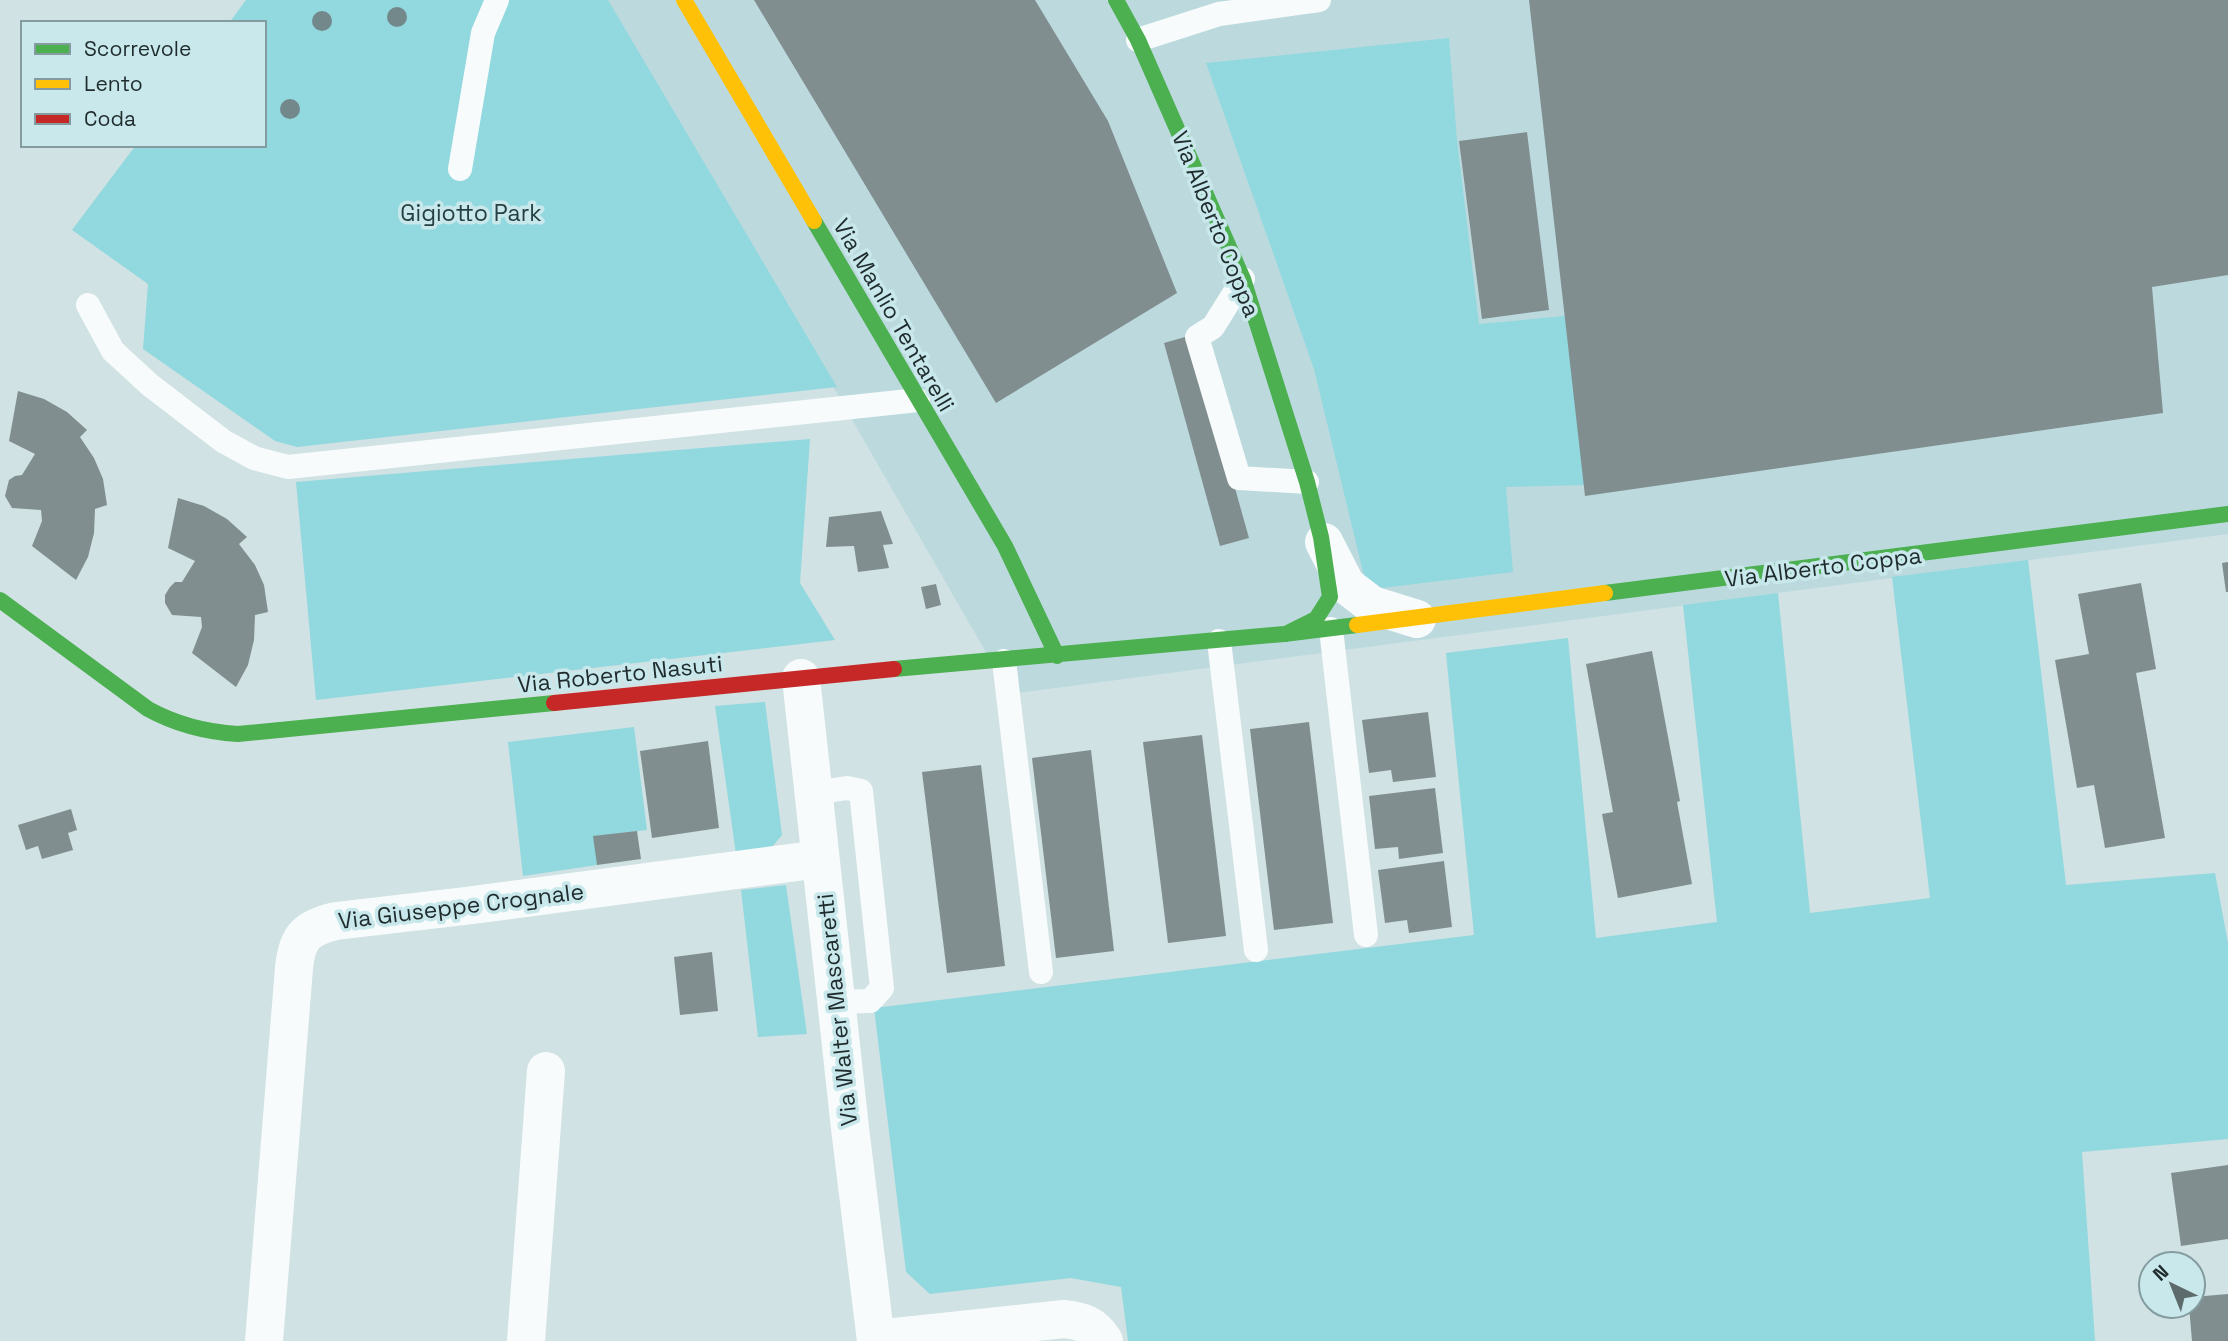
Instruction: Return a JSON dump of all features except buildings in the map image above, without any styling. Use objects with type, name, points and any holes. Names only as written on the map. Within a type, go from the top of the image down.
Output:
[{"type":"street","name":"Via Manlio Tentarelli","points":[[684,0],[1005,545],[1057,656]]},
{"type":"street","name":"Via Alberto Coppa","points":[[1116,0],[1139,40],[1243,279],[1307,482],[1321,537],[1330,597],[1316,619],[1284,635]]},
{"type":"street","name":"Via Alberto Coppa","points":[[1284,635],[2228,514]]},
{"type":"street","name":"Via Alberto Coppa","points":[[1321,537],[1346,585],[1373,605],[1417,619]]},
{"type":"street","name":"Via Roberto Nasuti","points":[[0,600],[148,709],[167,720],[201,732],[238,734],[801,678],[1284,635]]},
{"type":"street","name":"Via Walter Mascaretti","points":[[801,678],[876,1340]]},
{"type":"street","name":"Via Giuseppe Crognale","points":[[264,1341],[294,968],[296,950],[305,934],[318,925],[335,921],[820,859]]},
{"type":"street","points":[[526,1341],[546,1071]]},
{"type":"street","points":[[876,1340],[1064,1319],[1096,1328],[1104,1341]]},
{"type":"lane","points":[[460,169],[483,33],[497,0]]},
{"type":"lane","points":[[1139,40],[1219,14],[1319,0]]},
{"type":"lane","points":[[1243,279],[1213,327],[1197,337],[1239,478],[1307,482]]},
{"type":"lane","points":[[88,305],[113,351],[150,384],[223,441],[254,458],[288,467],[918,400]]},
{"type":"lane","points":[[1331,629],[1366,935]]},
{"type":"lane","points":[[1219,641],[1256,950]]},
{"type":"lane","points":[[1004,661],[1041,972]]},
{"type":"lane","points":[[813,793],[847,788],[860,791],[882,988],[870,1001],[836,1002]]},
{"type":"shaded area","points":[[605,0],[2228,0],[2228,534],[1010,694],[813,352]]},
{"type":"green space","name":"Gigiotto Park","points":[[246,0],[608,0],[837,387],[297,447],[275,441],[143,349],[148,284],[72,230],[134,147],[266,147],[266,21],[230,21]]},
{"type":"green space","points":[[1449,38],[1457,140],[1479,324],[1565,316],[1585,485],[1506,487],[1513,572],[1382,588],[1364,576],[1314,369],[1206,63]]},
{"type":"green space","points":[[810,439],[800,583],[835,640],[316,700],[296,482]]},
{"type":"green space","points":[[2028,560],[2066,885],[2215,873],[2228,943],[2228,1139],[2082,1152],[2095,1341],[1128,1341],[1121,1287],[1071,1278],[930,1294],[906,1272],[874,1008],[1474,935],[1446,653],[1568,638],[1596,938],[1717,922],[1683,605],[1778,593],[1810,913],[1930,898],[1892,577]]},
{"type":"green space","points":[[765,702],[782,835],[772,847],[736,854],[715,706]]},
{"type":"green space","points":[[634,727],[647,830],[613,834],[597,865],[523,876],[508,742]]},
{"type":"green space","points":[[786,885],[807,1034],[758,1037],[741,890]]},
{"type":"traffic: fast","points":[[1116,0],[1138,40],[1243,279],[1307,482],[1321,537],[1330,597],[1316,619],[1286,634]]},
{"type":"traffic: fast","points":[[814,221],[1005,546],[1057,656]]},
{"type":"traffic: fast","points":[[1605,593],[2228,514]]},
{"type":"traffic: fast","points":[[0,600],[148,709],[181,723],[214,732],[238,734],[554,703]]},
{"type":"traffic: fast","points":[[894,669],[1357,625]]},
{"type":"traffic: slow","points":[[684,0],[814,221]]},
{"type":"traffic: slow","points":[[1357,625],[1605,593]]},
{"type":"traffic: jam","points":[[554,703],[894,669]]}]
